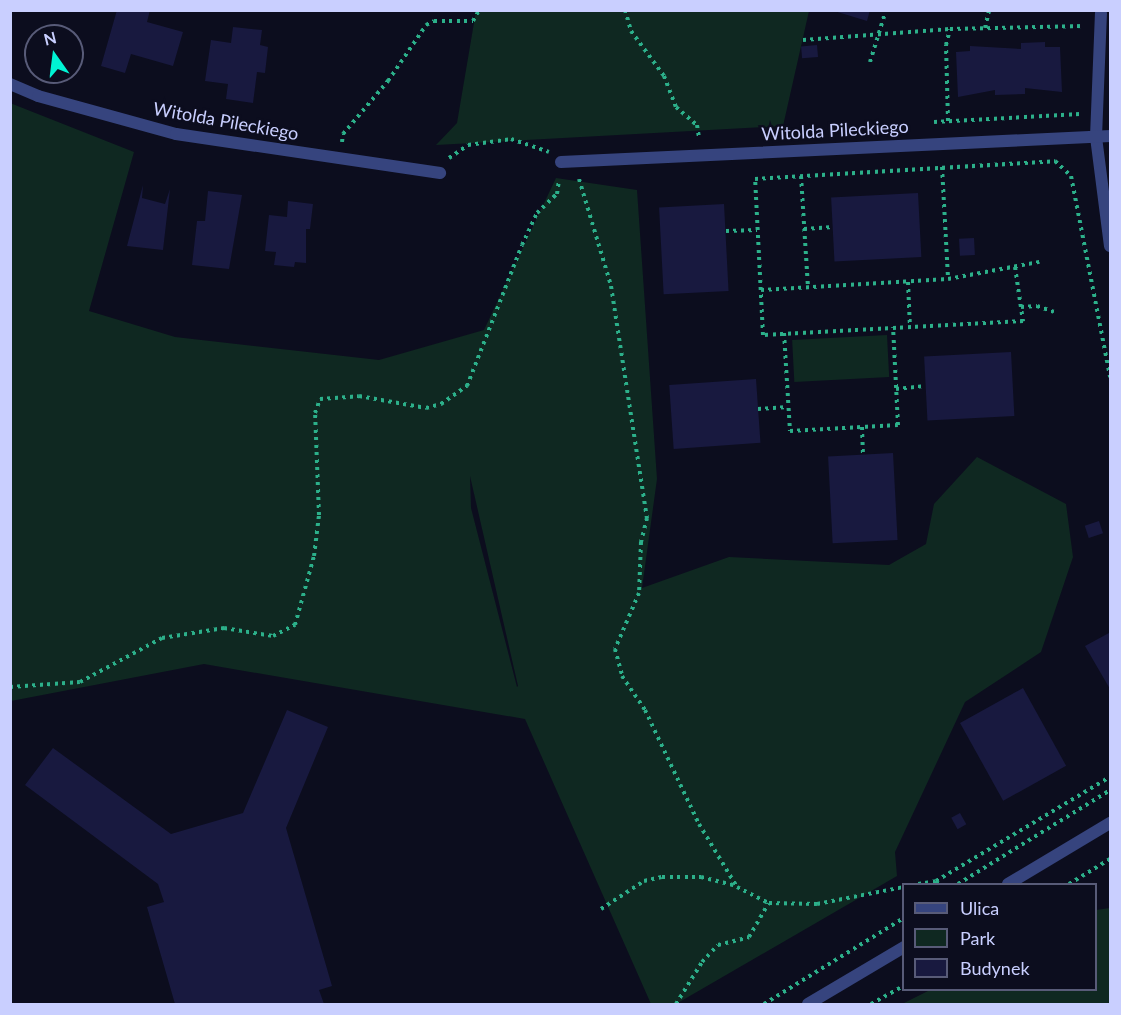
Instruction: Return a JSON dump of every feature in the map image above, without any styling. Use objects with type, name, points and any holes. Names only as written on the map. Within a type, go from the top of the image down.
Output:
[{"type":"street","points":[[1100,19],[1096,137],[1110,246]]},
{"type":"street","name":"Witolda Pileckiego","points":[[10,84],[38,96],[176,134],[440,172]]},
{"type":"street","name":"Witolda Pileckiego","points":[[561,162],[1110,136]]},
{"type":"street","points":[[1011,883],[1110,823]]},
{"type":"street","points":[[808,1005],[902,948]]},
{"type":"path","points":[[339,159],[344,134],[388,81],[426,25],[434,21],[473,21],[479,10]]},
{"type":"path","points":[[625,10],[631,31],[664,76],[676,107],[698,125],[700,155]]},
{"type":"path","points":[[870,62],[886,10]]},
{"type":"path","points":[[985,28],[989,10]]},
{"type":"path","points":[[803,40],[1100,19]]},
{"type":"path","points":[[948,121],[946,45],[950,29]]},
{"type":"path","points":[[934,122],[1096,113]]},
{"type":"path","points":[[440,172],[449,158],[468,146],[510,139],[545,149],[579,178],[611,286],[646,518],[641,542],[639,593],[615,649],[622,676],[645,710],[699,824],[737,886]]},
{"type":"path","points":[[1015,267],[1023,321],[763,335],[755,179],[1055,161],[1071,176],[1110,377]]},
{"type":"path","points":[[10,687],[80,682],[162,638],[224,628],[273,636],[295,625],[314,556],[319,515],[315,413],[320,399],[359,396],[426,408],[441,404],[467,386],[522,245],[537,213],[557,194],[561,162]]},
{"type":"path","points":[[942,167],[948,279]]},
{"type":"path","points":[[801,176],[808,288]]},
{"type":"path","points":[[804,229],[833,227]]},
{"type":"path","points":[[726,231],[757,230]]},
{"type":"path","points":[[761,290],[948,279],[1039,262]]},
{"type":"path","points":[[908,282],[910,327]]},
{"type":"path","points":[[1021,307],[1037,306],[1054,312]]},
{"type":"path","points":[[784,333],[790,431],[898,425],[893,327]]},
{"type":"path","points":[[896,389],[926,386]]},
{"type":"path","points":[[758,409],[788,407]]},
{"type":"path","points":[[862,427],[863,455]]},
{"type":"path","points":[[937,883],[1110,777]]},
{"type":"path","points":[[961,883],[1110,790]]},
{"type":"path","points":[[1072,883],[1110,859]]},
{"type":"path","points":[[601,909],[644,881],[662,877],[701,876],[737,886],[769,903],[817,904],[902,887]]},
{"type":"path","points":[[676,1005],[702,962],[718,945],[749,937],[769,903]]},
{"type":"path","points":[[767,1004],[902,919]]},
{"type":"path","points":[[871,1005],[902,987]]},
{"type":"green space","points":[[476,10],[809,11],[783,126],[436,145],[457,123]]},
{"type":"green space","points":[[10,103],[134,152],[89,311],[175,337],[379,360],[484,330],[556,178],[637,190],[657,479],[642,588],[729,557],[889,565],[926,544],[934,504],[977,457],[1066,504],[1073,557],[1041,652],[965,702],[895,852],[897,876],[676,1004],[651,1004],[525,719],[204,664],[11,701]],"holes":[[[470,476],[518,686],[471,508]]]},
{"type":"green space","points":[[887,335],[889,377],[794,382],[792,340]]},
{"type":"green space","points":[[1110,908],[1110,1004],[902,1004],[928,991],[1097,991],[1097,910]]},
{"type":"building","points":[[117,10],[150,10],[147,22],[183,32],[173,66],[131,54],[125,73],[101,66]]},
{"type":"building","points":[[831,10],[870,10],[867,21]]},
{"type":"building","points":[[233,27],[262,30],[260,45],[268,47],[265,73],[257,72],[253,103],[226,99],[228,84],[205,81],[211,40],[231,43]]},
{"type":"building","points":[[1045,42],[1045,47],[1060,47],[1062,92],[1025,88],[1025,94],[995,95],[995,90],[958,97],[956,52],[970,51],[970,46],[1021,49],[1021,43]]},
{"type":"building","points":[[817,45],[818,57],[802,58],[801,46]]},
{"type":"building","points":[[143,185],[142,198],[165,204],[170,189],[163,250],[127,246]]},
{"type":"building","points":[[208,191],[242,195],[229,269],[192,265],[197,221],[205,221]]},
{"type":"building","points":[[918,193],[921,257],[834,261],[831,198]]},
{"type":"building","points":[[288,201],[313,204],[310,229],[306,229],[306,263],[295,262],[294,267],[274,265],[276,252],[265,251],[269,215],[287,217]]},
{"type":"building","points":[[724,204],[729,291],[664,294],[659,207]]},
{"type":"building","points":[[974,238],[975,255],[960,256],[959,239]]},
{"type":"building","points":[[1011,352],[1014,416],[927,420],[924,357]]},
{"type":"building","points":[[756,379],[760,443],[674,449],[669,385]]},
{"type":"building","points":[[893,453],[898,540],[833,543],[828,456]]},
{"type":"building","points":[[1099,521],[1103,533],[1089,538],[1085,526]]},
{"type":"building","points":[[1109,633],[1110,635],[1110,689],[1085,646]]},
{"type":"building","points":[[1023,688],[1066,766],[1003,801],[960,723]]},
{"type":"building","points":[[287,710],[328,727],[286,828],[332,986],[319,990],[324,1004],[175,1004],[147,907],[164,902],[158,884],[25,785],[53,748],[171,834],[243,813]]},
{"type":"building","points":[[960,813],[966,824],[958,829],[951,818]]}]
